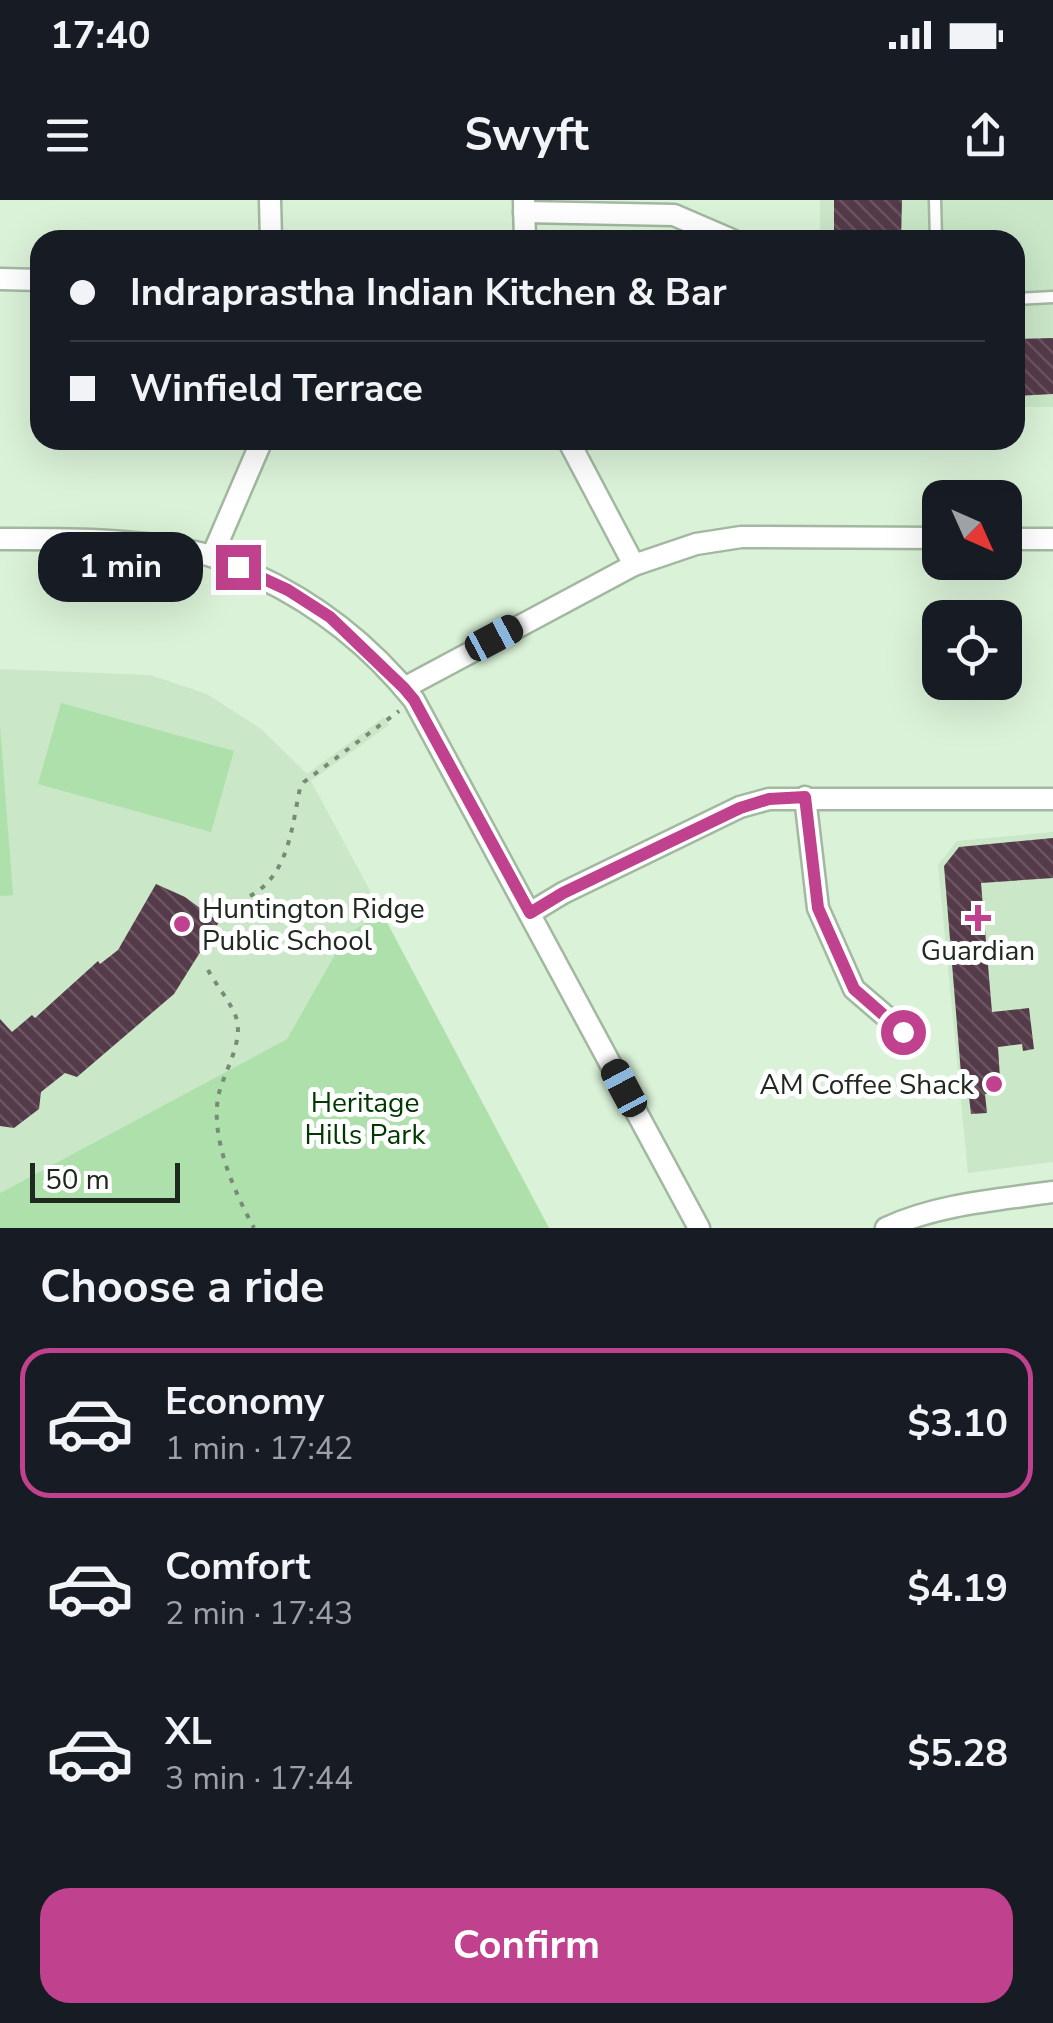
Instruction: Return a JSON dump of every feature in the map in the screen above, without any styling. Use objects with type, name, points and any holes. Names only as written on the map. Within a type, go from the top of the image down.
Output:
[{"type":"street","points":[[270,200],[271,230]]},
{"type":"street","points":[[524,206],[674,214],[710,230]]},
{"type":"street","points":[[0,279],[30,280]]},
{"type":"street","points":[[212,556],[258,450]]},
{"type":"street","points":[[573,450],[634,565]]},
{"type":"street","points":[[409,694],[634,565],[696,544],[741,537],[922,538]]},
{"type":"street","points":[[0,539],[130,542],[212,556],[288,590],[330,617],[409,694],[699,1228]]},
{"type":"street","points":[[1022,539],[1053,539]]},
{"type":"street","points":[[805,797],[818,908],[854,989],[903,1032]]},
{"type":"street","points":[[530,913],[563,893],[740,808],[769,799],[1053,799]]},
{"type":"street","points":[[886,1228],[963,1204],[1053,1192]]},
{"type":"lane","points":[[935,200],[936,230]]},
{"type":"lane","points":[[1025,298],[1053,297]]},
{"type":"path","points":[[250,896],[265,884],[291,840],[304,782],[409,694]]},
{"type":"path","points":[[208,970],[237,1019],[233,1056],[218,1096],[219,1129],[224,1160],[254,1228]]},
{"type":"shaded area","points":[[820,200],[1053,200],[1053,407],[1025,407],[1025,230],[820,230]]},
{"type":"shaded area","name":"Huntington Ridge Public School","points":[[0,669],[150,675],[207,694],[261,729],[307,774],[384,717],[389,725],[311,781],[382,913],[346,935],[287,1039],[0,1193]]},
{"type":"shaded area","points":[[1053,832],[1053,1162],[968,1173],[938,865],[957,841]]},
{"type":"green space","points":[[61,703],[234,751],[211,832],[38,784]]},
{"type":"green space","points":[[0,726],[13,895],[0,896]]},
{"type":"green space","name":"Heritage Hills Park","points":[[382,913],[549,1228],[0,1228],[0,1193],[287,1039],[346,935]]},
{"type":"building","points":[[834,200],[902,200],[901,230],[834,230]]},
{"type":"building","points":[[1053,338],[1053,394],[1025,395],[1025,339]]},
{"type":"building","points":[[1053,838],[1053,878],[981,883],[992,1012],[1029,1008],[1034,1049],[1023,1051],[1022,1044],[998,1047],[1001,1093],[985,1094],[987,1113],[971,1114],[969,1097],[963,1098],[944,866],[959,847]]},
{"type":"building","points":[[156,884],[185,897],[219,922],[174,994],[77,1077],[65,1073],[41,1092],[39,1109],[14,1128],[0,1126],[0,1019],[12,1032],[32,1015],[35,1018],[98,961],[100,964],[118,950]]},
{"type":"place","name":"Guardian","points":[[978,918]]},
{"type":"place","name":"Huntington Ridge Public School","points":[[182,924]]},
{"type":"place","name":"AM Coffee Shack","points":[[994,1084]]},
{"type":"route","points":[[238,567],[288,590],[330,617],[404,688],[530,913],[563,893],[740,808],[769,799],[805,797],[818,908],[854,989],[903,1032]]}]
